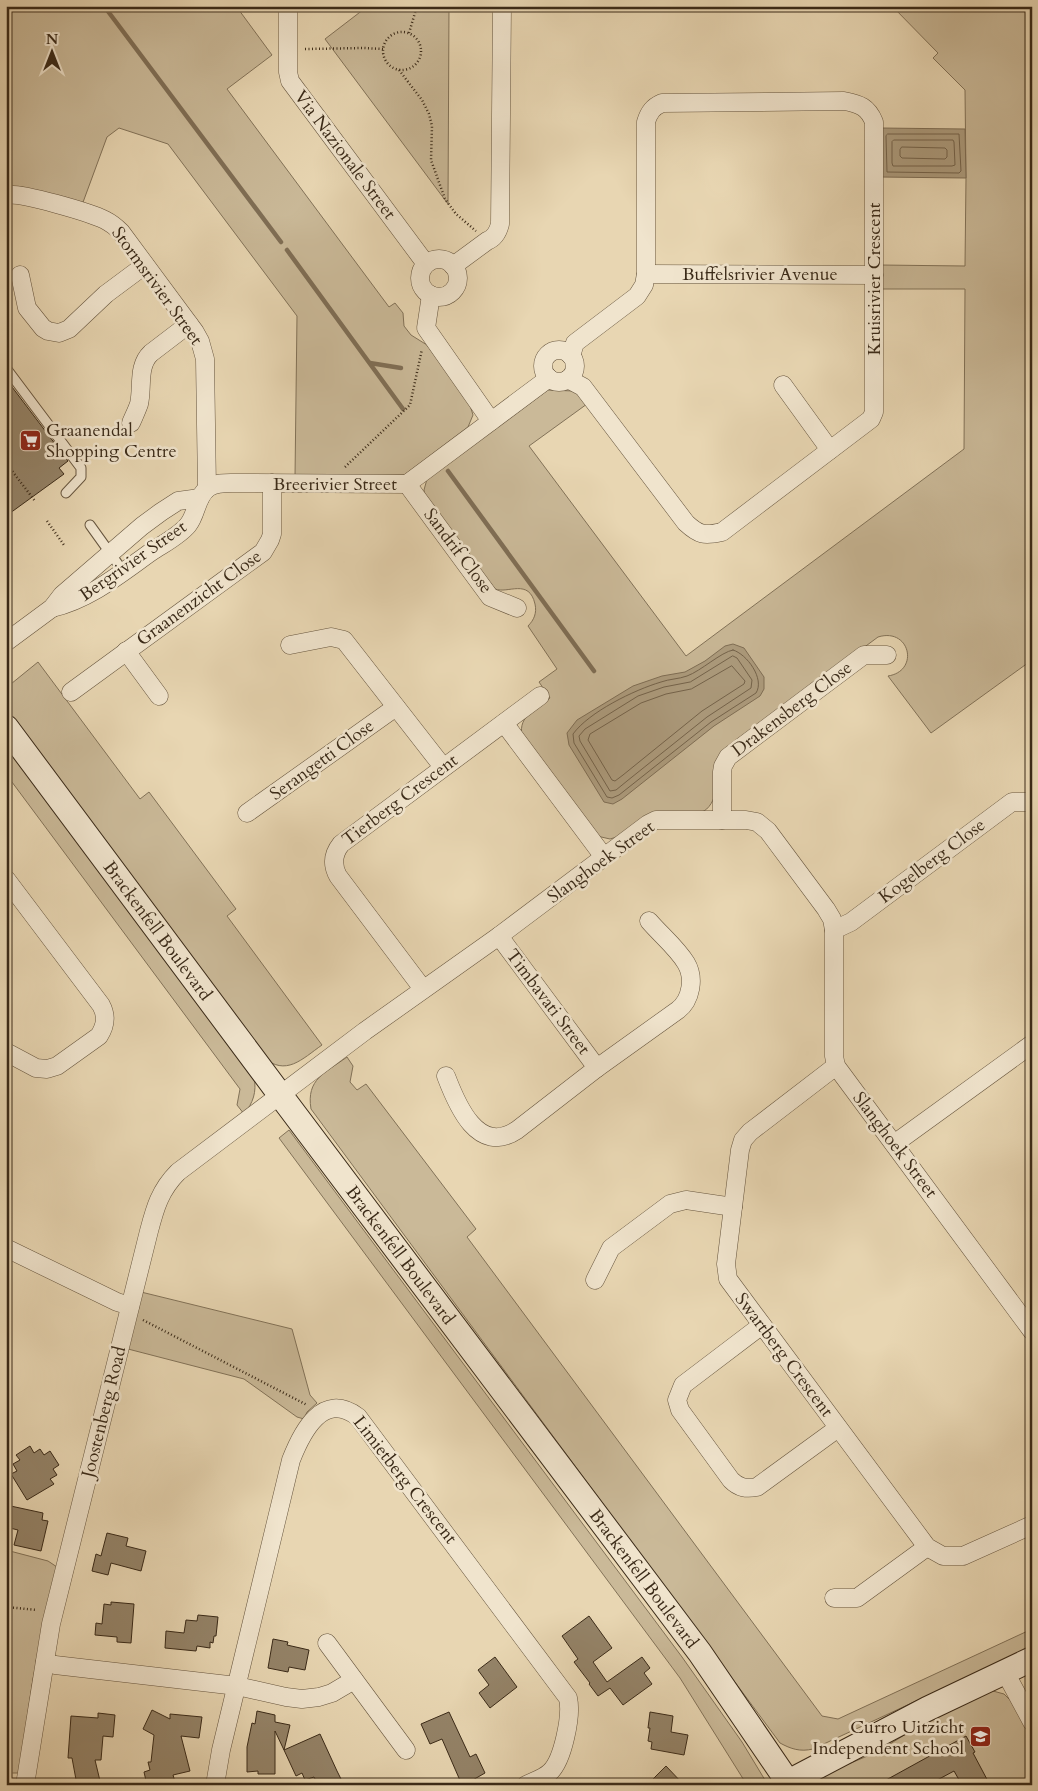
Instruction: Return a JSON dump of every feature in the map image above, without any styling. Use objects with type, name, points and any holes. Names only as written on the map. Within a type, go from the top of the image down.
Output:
[{"type":"street","name":"Via Nazionale Street","points":[[288,6],[290,81],[426,264]]},
{"type":"street","points":[[453,266],[496,235],[500,224],[502,6]]},
{"type":"street","name":"Kruisrivier Crescent","points":[[568,379],[583,387],[686,523],[694,531],[701,534],[722,532],[871,419],[874,412],[874,122],[870,112],[864,106],[844,101],[662,103],[654,106],[646,122],[646,274]]},
{"type":"street","name":"Stormsrivier Street","points":[[6,195],[22,195],[104,219],[121,232],[189,324],[200,341],[205,359],[203,494]]},
{"type":"street","points":[[437,259],[444,260],[453,266],[458,278],[454,290],[443,296],[431,295],[422,287],[420,281],[422,269],[426,264],[437,259]]},
{"type":"street","points":[[20,275],[28,308],[43,328],[59,334],[69,329],[106,294],[146,265]]},
{"type":"street","points":[[571,356],[562,350],[552,351],[547,354],[544,359],[543,369],[549,378],[558,382],[568,379],[574,366],[571,356],[575,343],[637,296],[644,285],[646,274]]},
{"type":"street","name":"Buffelsrivier Avenue","points":[[646,274],[874,275]]},
{"type":"street","points":[[431,295],[426,328],[492,421]]},
{"type":"street","points":[[131,422],[139,403],[143,367],[146,359],[189,324]]},
{"type":"street","name":"Breerivier Street","points":[[203,494],[220,484],[406,484],[549,378]]},
{"type":"street","points":[[782,385],[830,450]]},
{"type":"street","name":"Graanenzicht Close","points":[[71,692],[263,552],[272,534],[272,483]]},
{"type":"street","name":"Sandrif Close","points":[[406,484],[490,597],[517,608]]},
{"type":"street","name":"Bergrivier Street","points":[[6,642],[52,608],[62,595],[142,526],[178,501],[203,494]]},
{"type":"street","name":"Bergrivier Street","points":[[52,608],[80,599],[124,571],[187,526],[194,516],[203,494]]},
{"type":"street","points":[[290,645],[331,636],[344,640],[443,767]]},
{"type":"street","name":"Graanenzicht Close","points":[[126,651],[159,696]]},
{"type":"street","name":"Drakensberg Close","points":[[722,820],[722,772],[728,757],[864,655],[887,654]]},
{"type":"street","name":"Tierberg Crescent","points":[[423,989],[338,876],[334,865],[335,854],[341,844],[540,696]]},
{"type":"street","name":"Serangetti Close","points":[[247,813],[396,707]]},
{"type":"street","points":[[504,723],[604,857]]},
{"type":"street","name":"Brackenfell Boulevard","points":[[6,727],[700,1653],[789,1783]]},
{"type":"street","name":"Kogelberg Close","points":[[834,930],[850,922],[1012,802],[1032,802]]},
{"type":"street","name":"Slanghoek Street","points":[[281,1096],[423,989],[499,936],[656,820],[751,820],[763,826],[830,914],[834,930],[834,1056],[836,1066],[1032,1331]]},
{"type":"street","points":[[6,879],[101,1005],[106,1016],[103,1030],[99,1036],[61,1064],[52,1068],[36,1068],[6,1052]]},
{"type":"street","name":"Timbavati Street","points":[[446,1076],[455,1099],[475,1129],[494,1138],[510,1134],[678,1010],[689,996],[688,967],[649,921]]},
{"type":"street","name":"Timbavati Street","points":[[499,936],[597,1068]]},
{"type":"street","points":[[894,1144],[1032,1044]]},
{"type":"street","name":"Swartberg Crescent","points":[[836,1066],[746,1136],[740,1150],[726,1274],[731,1284],[927,1547]]},
{"type":"street","name":"Joostenberg Road","points":[[25,1785],[54,1614],[155,1208],[163,1190],[178,1172],[281,1096]]},
{"type":"street","points":[[595,1280],[611,1248],[670,1204],[686,1200],[733,1207]]},
{"type":"street","points":[[6,1248],[117,1302],[129,1310]]},
{"type":"street","points":[[762,1325],[682,1385],[678,1395],[680,1410],[731,1480],[740,1487],[757,1487],[838,1428]]},
{"type":"street","name":"Limietberg Crescent","points":[[317,1416],[330,1409],[337,1408],[345,1409],[358,1416],[564,1692],[570,1705],[569,1720],[559,1758],[547,1781],[526,1785]]},
{"type":"street","points":[[215,1785],[221,1750],[289,1467],[299,1443],[317,1416]]},
{"type":"street","points":[[834,1598],[857,1598],[927,1547],[943,1556],[964,1556],[1032,1525]]},
{"type":"street","points":[[327,1643],[406,1750]]},
{"type":"street","points":[[789,1783],[927,1709],[1032,1660]]},
{"type":"street","points":[[45,1662],[55,1665],[237,1686],[286,1697],[302,1698],[319,1698],[354,1680]]},
{"type":"street","points":[[1005,1672],[1032,1722]]},
{"type":"lane","points":[[6,368],[81,468],[81,477],[66,493]]},
{"type":"lane","points":[[90,525],[124,571]]},
{"type":"path","points":[[409,34],[417,6]]},
{"type":"path","points":[[399,70],[411,68],[420,59],[421,53],[419,41],[404,32],[392,35],[385,44],[383,50],[385,61],[399,70],[408,79],[429,114],[432,126],[431,160],[446,199],[456,214],[487,241]]},
{"type":"path","points":[[288,49],[364,48],[383,50]]},
{"type":"path","points":[[327,484],[410,405],[426,328]]},
{"type":"path","points":[[6,463],[35,501]]},
{"type":"path","points":[[47,520],[64,545]]},
{"type":"path","points":[[6,590],[7,586]]},
{"type":"path","points":[[129,1310],[136,1316],[312,1408],[317,1416]]},
{"type":"path","points":[[6,1607],[54,1614]]},
{"type":"shaded area","points":[[6,6],[236,6],[272,55],[227,89],[389,307],[395,303],[403,313],[404,326],[411,335],[427,345],[469,402],[473,415],[468,427],[404,475],[295,477],[297,316],[168,144],[119,128],[107,137],[82,205],[22,187],[11,187],[11,175],[6,169]]},
{"type":"shaded area","points":[[368,6],[449,6],[448,204],[325,39]]},
{"type":"shaded area","points":[[892,6],[1032,6],[1032,660],[931,733],[888,676],[898,672],[904,666],[907,659],[907,651],[904,644],[898,638],[889,636],[878,637],[723,752],[716,793],[709,807],[704,811],[610,839],[597,836],[522,735],[523,723],[526,718],[534,709],[550,698],[539,682],[557,669],[528,626],[533,619],[536,607],[532,596],[523,589],[495,589],[425,496],[424,490],[427,479],[548,390],[574,391],[587,404],[529,446],[686,656],[964,449],[965,289],[880,289],[880,265],[965,266],[965,90],[933,58],[938,53]]},
{"type":"shaded area","points":[[38,662],[140,799],[149,792],[236,909],[227,916],[322,1045],[308,1056],[287,1066],[271,1063],[263,1057],[6,713],[6,688]]},
{"type":"shaded area","points":[[6,741],[254,1077],[254,1097],[244,1114],[237,1105],[240,1089],[6,774]]},
{"type":"shaded area","points":[[347,1057],[353,1066],[350,1082],[357,1090],[366,1084],[476,1229],[467,1237],[822,1716],[838,1719],[1032,1629],[1032,1647],[813,1749],[796,1749],[780,1743],[311,1109],[311,1090],[314,1084],[325,1073]]},
{"type":"shaded area","points":[[289,1130],[682,1657],[742,1742],[768,1785],[747,1785],[680,1678],[279,1138]]},
{"type":"shaded area","points":[[141,1292],[292,1329],[310,1395],[317,1403],[307,1412],[304,1419],[297,1417],[244,1379],[128,1349]]},
{"type":"shaded area","points":[[6,1550],[48,1561],[57,1567],[33,1679],[19,1773],[6,1773]]},
{"type":"shaded area","name":"Curro Uitzicht Independent School","points":[[993,1691],[1004,1694],[1012,1702],[1032,1737],[1032,1785],[817,1785],[822,1777],[829,1772],[878,1751],[950,1707],[965,1699]]},
{"type":"water","points":[[881,128],[965,129],[966,178],[880,177]]},
{"type":"water","points":[[733,644],[744,648],[764,677],[764,689],[760,696],[714,726],[622,799],[613,804],[604,802],[569,745],[567,733],[577,720],[633,686],[662,676],[685,672],[705,661],[725,646]]},
{"type":"building","name":"Graanendal Shopping Centre","points":[[6,379],[68,461],[59,468],[64,474],[6,516]]},
{"type":"building","points":[[30,1446],[34,1453],[40,1449],[44,1455],[50,1451],[59,1465],[53,1469],[57,1475],[50,1479],[54,1484],[27,1500],[11,1474],[17,1471],[13,1464],[20,1460],[16,1455]]},
{"type":"building","points":[[6,1505],[43,1513],[42,1520],[48,1521],[41,1551],[14,1545],[18,1530],[6,1527]]},
{"type":"building","points":[[107,1533],[128,1538],[126,1546],[146,1551],[141,1571],[111,1563],[108,1575],[92,1571],[96,1554],[101,1556]]},
{"type":"building","points":[[111,1602],[134,1604],[131,1643],[117,1642],[117,1637],[95,1635],[96,1623],[102,1624],[104,1604],[111,1605]]},
{"type":"building","points":[[198,1615],[218,1617],[216,1636],[214,1636],[213,1643],[210,1642],[210,1648],[197,1646],[196,1651],[165,1648],[166,1631],[184,1633],[186,1620],[197,1621]]},
{"type":"building","points":[[589,1616],[612,1648],[593,1662],[607,1682],[642,1657],[650,1668],[644,1673],[652,1684],[623,1705],[610,1688],[598,1696],[574,1662],[578,1659],[562,1636]]},
{"type":"building","points":[[273,1639],[288,1642],[287,1645],[309,1650],[305,1670],[289,1667],[288,1672],[268,1668]]},
{"type":"building","points":[[495,1657],[517,1687],[490,1708],[479,1693],[489,1685],[478,1670]]},
{"type":"building","points":[[152,1710],[170,1719],[170,1714],[202,1717],[199,1738],[181,1736],[190,1771],[173,1775],[176,1785],[147,1785],[144,1772],[150,1770],[148,1762],[151,1762],[154,1735],[143,1729]]},
{"type":"building","points":[[257,1711],[275,1715],[275,1722],[290,1725],[284,1750],[275,1731],[275,1774],[258,1774],[258,1771],[247,1772],[247,1747],[252,1723],[255,1724]]},
{"type":"building","points":[[449,1712],[470,1757],[476,1754],[485,1773],[464,1785],[462,1785],[442,1739],[430,1744],[421,1724]]},
{"type":"building","points":[[650,1712],[673,1716],[671,1732],[688,1735],[684,1755],[651,1749],[652,1742],[648,1741]]},
{"type":"building","points":[[98,1713],[115,1715],[113,1737],[103,1736],[101,1760],[95,1760],[101,1785],[77,1785],[72,1758],[68,1758],[71,1716],[98,1718]]},
{"type":"building","points":[[320,1734],[344,1785],[318,1785],[314,1777],[305,1780],[302,1773],[296,1776],[284,1750]]},
{"type":"building","points":[[966,1736],[990,1785],[962,1785],[954,1771],[928,1785],[877,1785]]},
{"type":"building","points":[[666,1766],[684,1785],[647,1785]]},
{"type":"waterway","points":[[104,6],[281,242]]},
{"type":"waterway","points":[[287,250],[403,409]]},
{"type":"waterway","points":[[370,363],[401,368]]},
{"type":"waterway","points":[[448,471],[594,671]]},
{"type":"place","name":"Graanendal Shopping Centre","points":[[30,440]]},
{"type":"place","name":"Curro Uitzicht Independent School","points":[[980,1737]]}]
